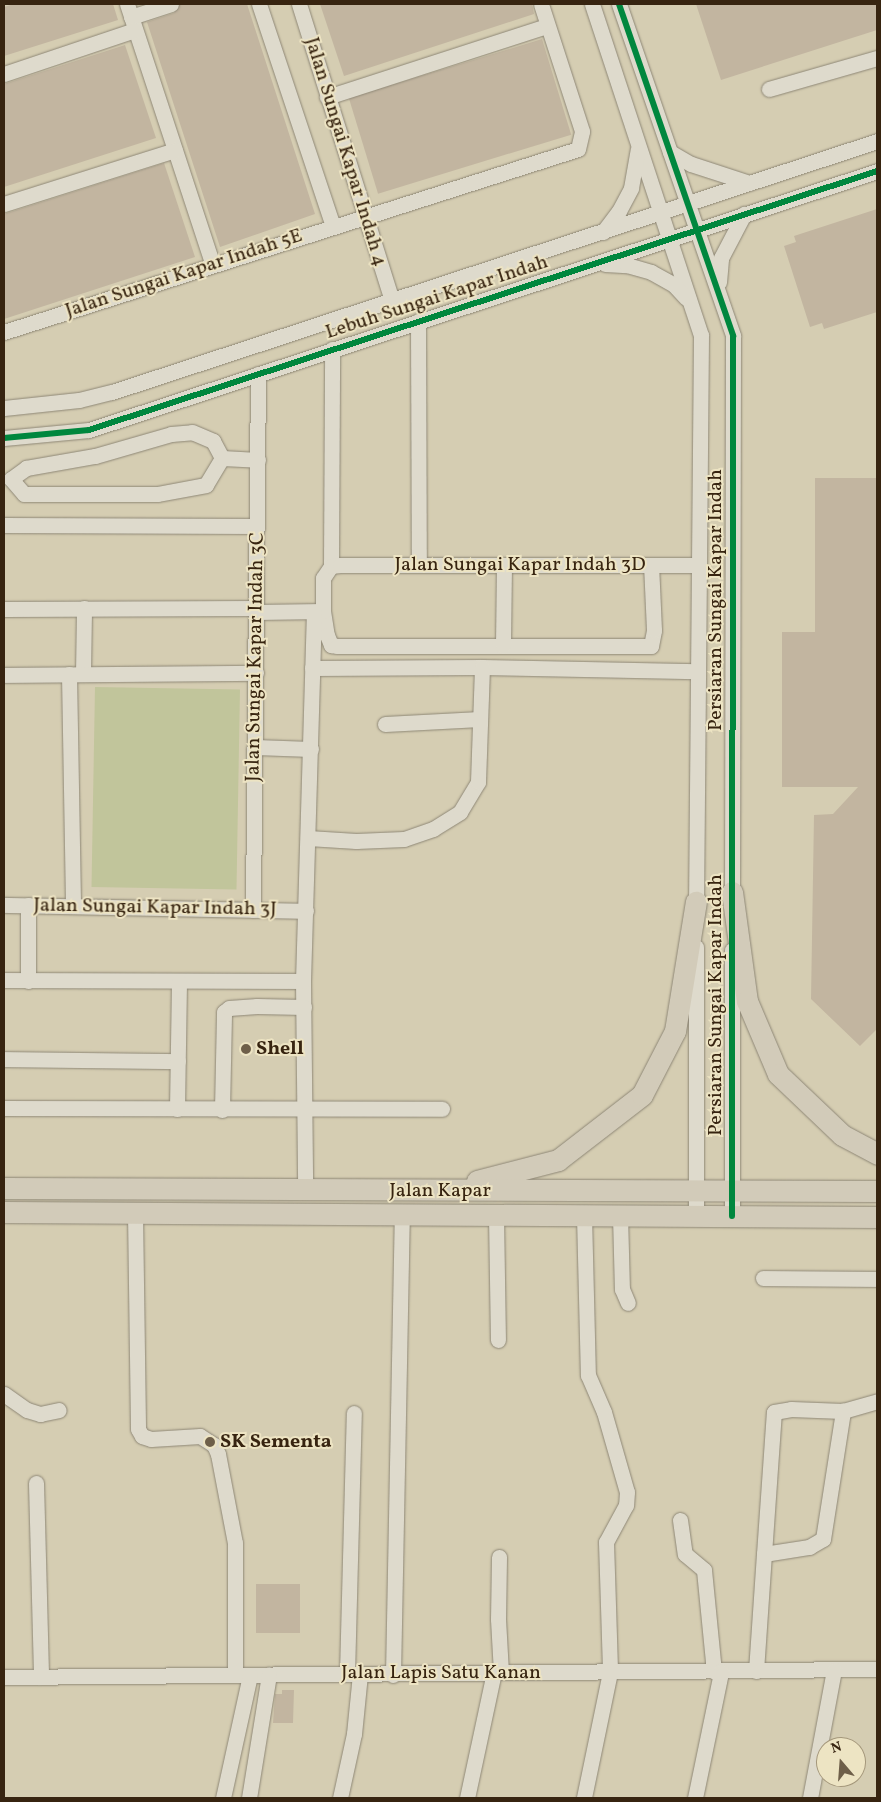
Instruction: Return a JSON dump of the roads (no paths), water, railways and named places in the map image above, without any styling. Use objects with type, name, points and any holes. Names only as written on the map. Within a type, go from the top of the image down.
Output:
[{"type":"highway","points":[[732,892],[747,1001],[778,1074],[842,1136],[877,1154]]},
{"type":"highway","points":[[373,1190],[493,1179],[558,1160],[642,1095],[675,1031],[696,902]]},
{"type":"highway","name":"Jalan Kapar","points":[[4,1188],[877,1191]]},
{"type":"highway","name":"Jalan Kapar","points":[[4,1212],[877,1217]]},
{"type":"street","points":[[4,74],[131,17],[171,4]]},
{"type":"street","name":"Jalan Sungai Kapar Indah 4","points":[[259,4],[333,227]]},
{"type":"street","name":"Jalan Sungai Kapar Indah 4","points":[[299,4],[392,300]]},
{"type":"street","points":[[327,97],[547,26],[540,4]]},
{"type":"street","name":"Persiaran Sungai Kapar Indah","points":[[592,4],[701,335],[696,902],[696,1216]]},
{"type":"street","name":"Persiaran Sungai Kapar Indah","points":[[620,4],[670,152],[719,288],[733,336],[732,1216]]},
{"type":"street","points":[[131,17],[212,264]]},
{"type":"street","name":"Jalan Sungai Kapar Indah 5E","points":[[4,332],[212,264],[578,149],[582,131],[547,26]]},
{"type":"street","points":[[769,89],[877,58]]},
{"type":"street","name":"Lebuh Sungai Kapar Indah","points":[[4,408],[79,400],[112,392],[877,141]]},
{"type":"street","points":[[604,232],[620,212],[631,188],[639,146]]},
{"type":"street","points":[[4,204],[175,150]]},
{"type":"street","points":[[670,152],[691,164],[749,183]]},
{"type":"street","name":"Lebuh Sungai Kapar Indah","points":[[4,438],[89,430],[877,171]]},
{"type":"street","points":[[719,288],[721,258],[744,214]]},
{"type":"street","points":[[594,264],[627,265],[651,272],[673,284],[691,303]]},
{"type":"street","points":[[418,321],[419,565]]},
{"type":"street","points":[[305,1188],[302,1111],[303,981],[312,668],[323,578],[336,565],[332,349]]},
{"type":"street","name":"Jalan Sungai Kapar Indah 3C","points":[[253,910],[258,374]]},
{"type":"street","points":[[192,432],[213,441],[222,458],[206,485],[157,494],[24,494],[11,479],[26,468],[95,456],[172,434],[192,432]]},
{"type":"street","points":[[222,458],[258,460]]},
{"type":"street","points":[[4,525],[257,526]]},
{"type":"street","name":"Jalan Sungai Kapar Indah 3D","points":[[336,565],[699,565]]},
{"type":"street","points":[[318,611],[331,645],[650,646],[654,630],[651,565]]},
{"type":"street","points":[[503,646],[504,566]]},
{"type":"street","points":[[4,609],[84,608],[318,611]]},
{"type":"street","points":[[73,906],[76,674],[84,608]]},
{"type":"street","points":[[312,668],[482,667],[698,671]]},
{"type":"street","points":[[308,838],[356,841],[404,839],[434,829],[460,812],[478,782],[482,667]]},
{"type":"street","points":[[4,674],[256,673]]},
{"type":"street","points":[[385,724],[480,719]]},
{"type":"street","points":[[255,747],[311,749]]},
{"type":"street","name":"Jalan Sungai Kapar Indah 3J","points":[[4,905],[306,911]]},
{"type":"street","points":[[28,906],[28,981]]},
{"type":"street","points":[[4,980],[303,981]]},
{"type":"street","points":[[177,1109],[179,982]]},
{"type":"street","points":[[222,1110],[224,1012],[229,1008],[257,1006],[304,1007]]},
{"type":"street","points":[[4,1059],[178,1060]]},
{"type":"street","points":[[4,1108],[302,1111],[442,1108]]},
{"type":"street","points":[[135,1212],[138,1429],[142,1436],[151,1439],[200,1436],[214,1445],[218,1454],[235,1543],[243,1675],[223,1798]]},
{"type":"street","points":[[393,1675],[402,1214]]},
{"type":"street","points":[[496,1215],[498,1340]]},
{"type":"street","points":[[584,1215],[588,1375],[604,1412],[627,1492],[626,1505],[614,1524],[604,1556],[610,1672],[584,1798]]},
{"type":"street","points":[[620,1215],[622,1290],[628,1303]]},
{"type":"street","points":[[762,1278],[877,1279]]},
{"type":"street","points":[[4,1394],[27,1410],[40,1414],[59,1410]]},
{"type":"street","points":[[756,1671],[774,1412],[791,1409],[843,1411],[877,1402]]},
{"type":"street","points":[[764,1554],[809,1547],[823,1539],[843,1411]]},
{"type":"street","points":[[340,1798],[354,1734],[354,1413]]},
{"type":"street","points":[[36,1483],[40,1677]]},
{"type":"street","points":[[680,1520],[685,1554],[704,1570],[718,1672],[695,1798]]},
{"type":"street","points":[[467,1798],[498,1672],[499,1557]]},
{"type":"street","name":"Jalan Lapis Satu Kanan","points":[[4,1677],[393,1675],[498,1672],[718,1672],[877,1669]]},
{"type":"street","points":[[810,1798],[834,1670]]},
{"type":"street","points":[[249,1798],[253,1761],[269,1675]]},
{"type":"place","name":"Shell","points":[[246,1049]]},
{"type":"place","name":"SK Sementa","points":[[210,1442]]}]
